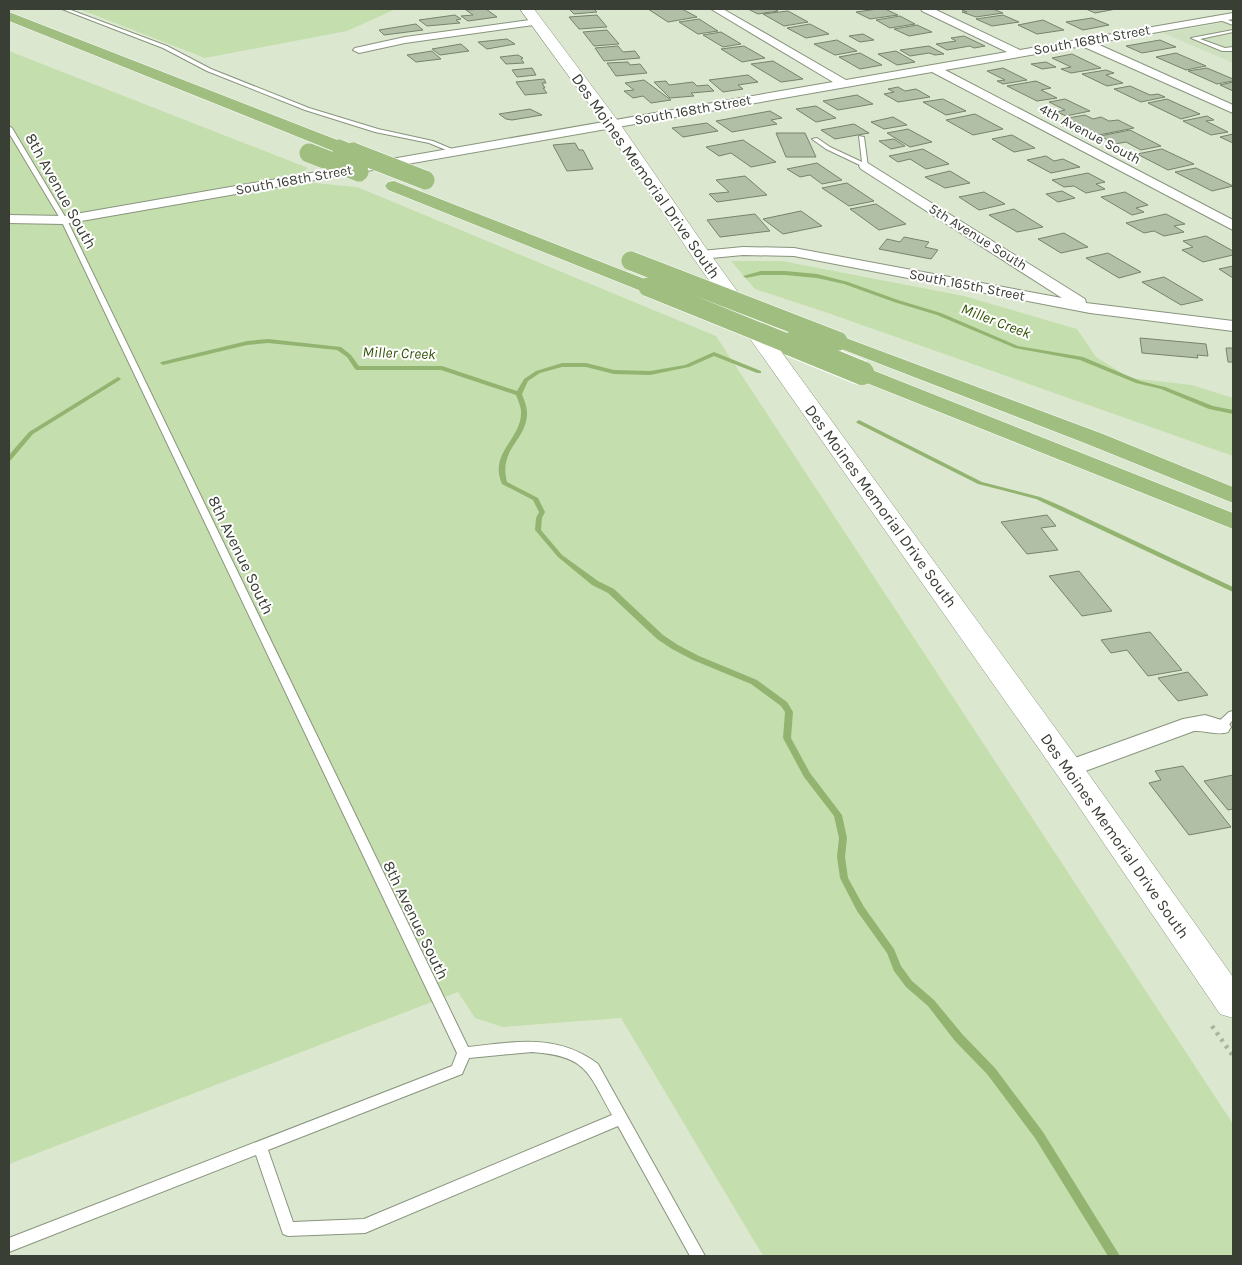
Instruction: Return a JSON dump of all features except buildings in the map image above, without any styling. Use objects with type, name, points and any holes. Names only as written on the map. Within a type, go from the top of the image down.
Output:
[{"type":"highway","points":[[9,16],[532,222]]},
{"type":"highway","points":[[9,32],[133,82]]},
{"type":"highway","points":[[291,145],[1233,522]]},
{"type":"highway","points":[[622,257],[1095,439],[1233,496]]},
{"type":"highway","points":[[1095,439],[1184,465],[1233,484]]},
{"type":"main road","name":"Des Moines Memorial Drive South","points":[[532,15],[612,124],[701,255],[1069,769],[1233,1004]]},
{"type":"street","points":[[716,9],[845,84]]},
{"type":"street","points":[[926,9],[1018,53]]},
{"type":"street","points":[[359,50],[532,15]]},
{"type":"street","name":"South 168th Street","points":[[9,219],[64,220],[1233,16]]},
{"type":"street","points":[[1083,42],[1233,109]]},
{"type":"street","name":"4th Avenue South","points":[[933,68],[1233,226]]},
{"type":"street","name":"5th Avenue South","points":[[866,166],[1090,308]]},
{"type":"street","name":"South 165th Street","points":[[701,255],[743,251],[794,252],[1090,308],[1233,326]]},
{"type":"street","points":[[1069,769],[1191,724],[1227,721]]},
{"type":"lane","points":[[64,9],[165,47],[209,70],[307,109],[377,131],[431,142],[456,152]]},
{"type":"lane","points":[[1219,18],[1233,24]]},
{"type":"lane","points":[[1233,31],[1194,38],[1224,50],[1233,49]]},
{"type":"lane","name":"8th Avenue South","points":[[9,128],[64,220],[464,1053]]},
{"type":"lane","points":[[861,137],[866,166]]},
{"type":"lane","points":[[815,139],[828,148],[866,166]]},
{"type":"lane","points":[[9,1244],[457,1070],[464,1053],[527,1048],[557,1049],[576,1055],[593,1068],[698,1256]]},
{"type":"lane","points":[[260,1147],[288,1229],[365,1226],[621,1118]]},
{"type":"shaded area","points":[[79,9],[396,9],[347,31],[205,58]]},
{"type":"shaded area","points":[[1233,21],[1233,63],[1163,33]]},
{"type":"shaded area","points":[[9,51],[308,168],[292,181],[357,187],[716,336],[1233,1124],[1233,1256],[763,1256],[621,1018],[503,1027],[475,1018],[458,992],[9,1164]]},
{"type":"shaded area","points":[[731,261],[782,261],[964,296],[1077,329],[1096,357],[1130,378],[1192,385],[1233,398],[1233,456],[755,289]]},
{"type":"waterway","name":"Miller Creek","points":[[746,276],[761,273],[785,273],[817,276],[846,283],[939,314],[1017,347],[1081,358],[1138,382],[1163,388],[1211,408],[1233,412]]},
{"type":"waterway","name":"Miller Creek","points":[[163,363],[247,343],[268,341],[339,348],[349,356],[357,368],[442,368],[519,394]]},
{"type":"waterway","name":"Miller Creek","points":[[519,394],[526,380],[538,372],[562,365],[586,365],[614,372],[650,373],[687,366],[714,354],[759,372]]},
{"type":"waterway","name":"Miller Creek","points":[[9,459],[31,433],[118,379]]},
{"type":"waterway","points":[[519,394],[524,411],[523,422],[502,463],[501,472],[504,483],[536,499],[542,512],[539,518],[538,530],[560,556],[595,583],[611,591],[660,637],[696,658],[754,682],[784,704],[789,712],[787,738],[807,775],[838,815],[843,838],[841,857],[844,878],[860,909],[891,952],[897,968],[909,984],[931,1003],[959,1038],[991,1071],[1039,1135],[1114,1256]]},
{"type":"waterway","points":[[859,422],[980,483],[1038,498],[1233,590]]}]
